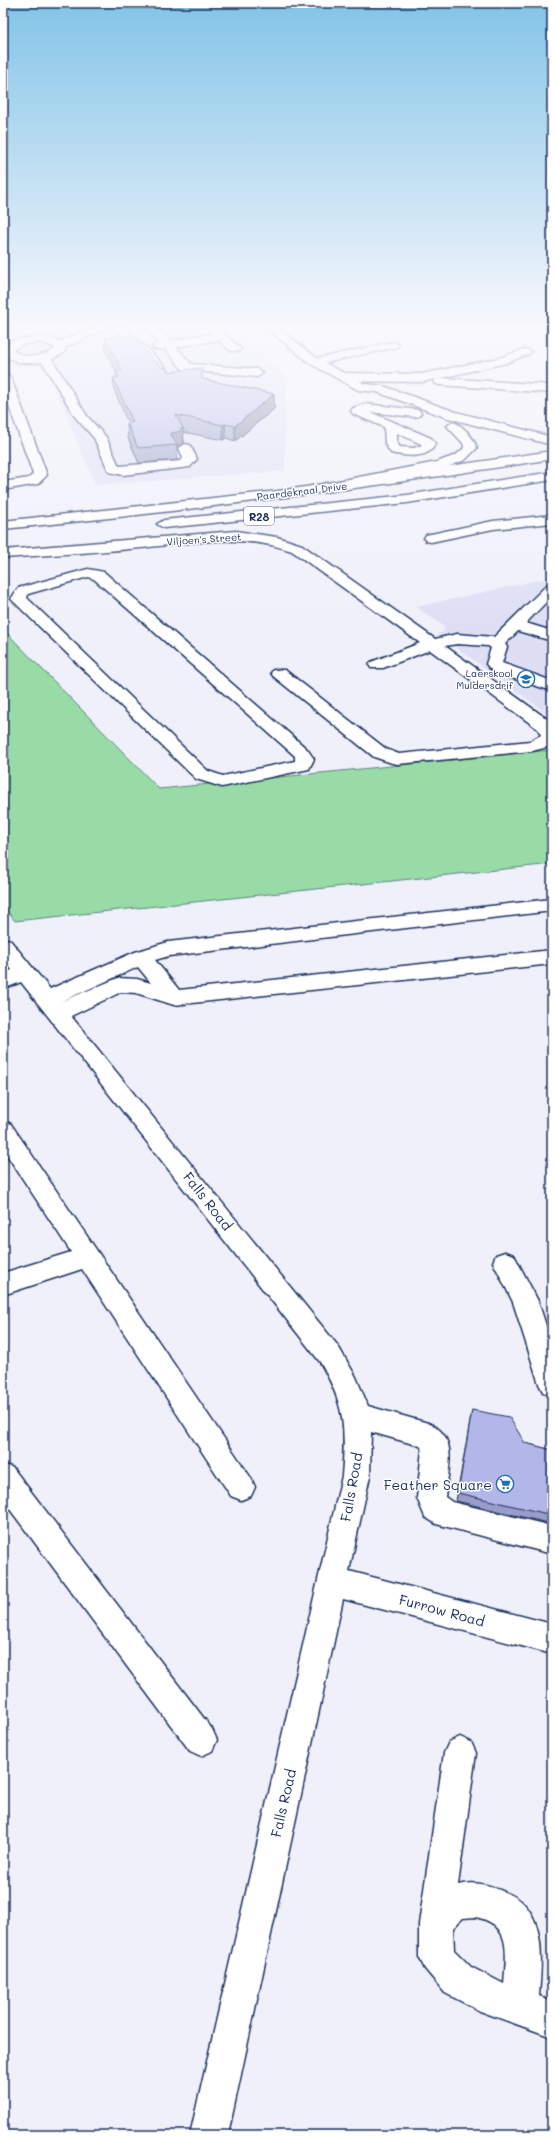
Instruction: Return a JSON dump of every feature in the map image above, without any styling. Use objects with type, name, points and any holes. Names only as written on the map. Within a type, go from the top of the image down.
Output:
[{"type":"main road","points":[[3,486],[32,481],[40,475],[16,427]]},
{"type":"main road","points":[[90,427],[100,437],[114,469],[123,471],[185,464],[190,458],[185,448]]},
{"type":"main road","points":[[312,490],[439,465],[459,459],[466,455],[471,448],[469,442],[454,427]]},
{"type":"main road","points":[[456,427],[552,455]]},
{"type":"main road","points":[[496,427],[552,442]]},
{"type":"main road","name":"Paardekraal Drive","points":[[3,525],[181,508],[399,479],[552,455]]},
{"type":"main road","name":"Paardekraal Drive","points":[[154,525],[332,508],[435,495],[552,476]]},
{"type":"main road","points":[[514,482],[552,481]]},
{"type":"main road","points":[[431,538],[493,525],[552,520]]},
{"type":"main road","name":"Viljoen's Street","points":[[3,554],[55,551],[224,536],[265,537],[283,541],[298,548],[439,642],[544,725],[549,730],[550,736],[547,740],[532,746],[398,759],[380,753],[280,673]]},
{"type":"main road","points":[[55,551],[80,575]]},
{"type":"main road","points":[[31,552],[52,572],[80,575],[88,573],[99,575],[301,753],[306,759],[303,765],[222,782],[202,775],[19,599],[19,596],[24,591],[52,572]]},
{"type":"main road","points":[[377,665],[439,642],[492,642],[500,640],[552,588]]},
{"type":"main road","points":[[515,625],[552,636]]},
{"type":"main road","points":[[492,642],[499,647],[494,664],[499,669],[552,686]]},
{"type":"main road","points":[[53,1006],[89,989],[142,957],[168,949],[552,905]]},
{"type":"main road","name":"Falls Road","points":[[3,945],[329,1354],[346,1382],[358,1416],[359,1440],[356,1476],[209,2135]]},
{"type":"main road","points":[[142,957],[174,998]]},
{"type":"main road","points":[[89,989],[124,985],[137,986],[174,998],[552,957]]},
{"type":"main road","points":[[3,982],[26,972]]},
{"type":"main road","points":[[3,1130],[241,1487]]},
{"type":"main road","points":[[3,1284],[87,1257]]},
{"type":"main road","points":[[505,1262],[525,1301],[552,1384]]},
{"type":"main road","points":[[358,1416],[428,1436],[435,1443],[436,1450],[431,1498],[435,1507],[446,1514],[552,1540]]},
{"type":"main road","points":[[3,1476],[201,1740]]},
{"type":"main road","name":"Furrow Road","points":[[333,1582],[552,1639]]},
{"type":"main road","points":[[460,1753],[436,1924],[437,1957],[458,1980],[493,1998],[552,2019]]},
{"type":"main road","points":[[436,1924],[450,1906],[470,1899],[498,1905],[517,1922],[522,1950],[523,1977],[520,2008]]},
{"type":"shaded area","points":[[71,427],[285,427],[285,471],[96,485]]},
{"type":"shaded area","name":"Laerskool Muldersdrif","points":[[552,577],[552,717],[436,633],[443,633],[445,627],[416,607]]},
{"type":"green space","points":[[3,629],[159,789],[552,750],[552,864],[15,921],[3,906]]},
{"type":"building","points":[[129,427],[182,427],[183,428],[178,432],[170,433],[177,445],[138,448]]},
{"type":"building","name":"Feather Square","points":[[472,1410],[509,1417],[525,1443],[552,1450],[552,1515],[458,1493]]},
{"type":"place","name":"Laerskool Muldersdrif","points":[[526,679]]},
{"type":"place","name":"Feather Square","points":[[505,1484]]}]
